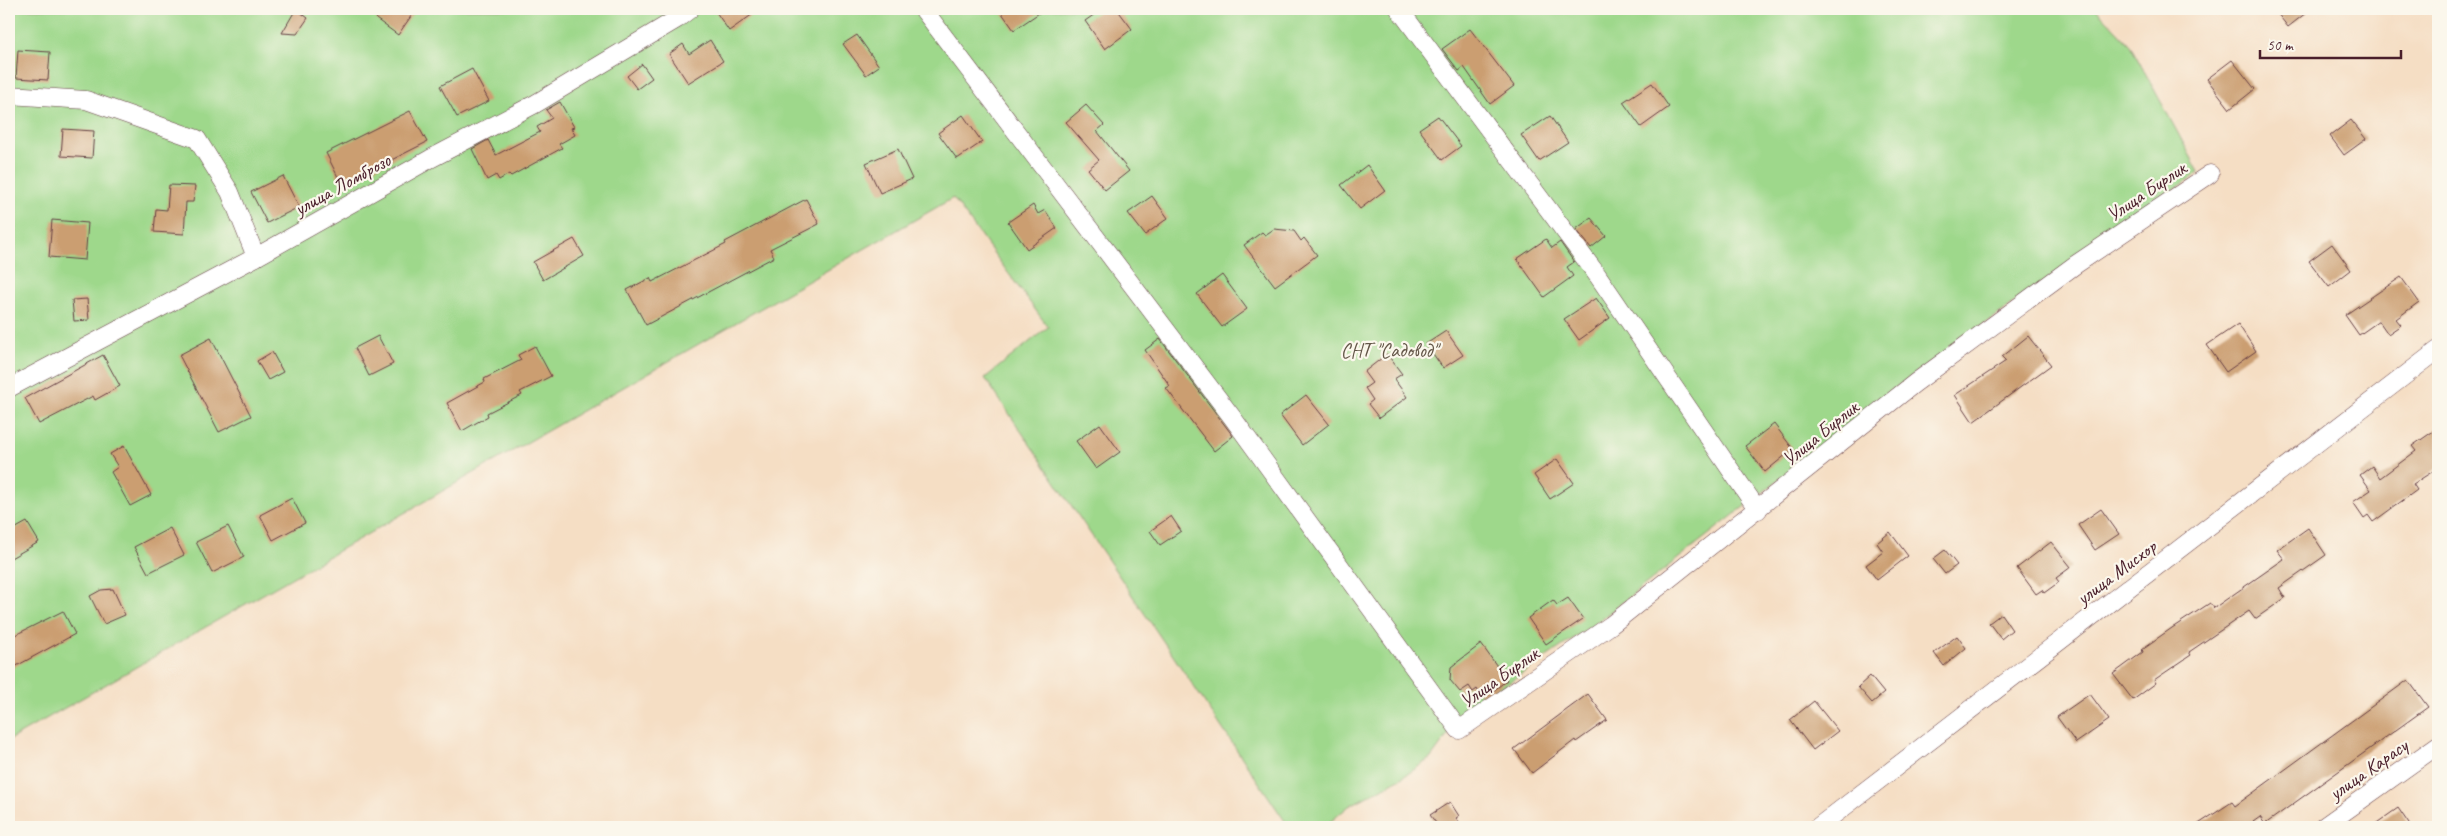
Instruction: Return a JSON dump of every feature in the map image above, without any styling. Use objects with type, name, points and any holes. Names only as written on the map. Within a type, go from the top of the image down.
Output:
[{"type":"street","name":"улица Ломброзо","points":[[9,388],[256,257],[430,158],[535,104],[677,20],[690,9]]},
{"type":"street","name":"Улица Бирлик","points":[[923,9],[1232,417],[1459,730],[1611,625],[1758,510],[1915,383],[2075,265],[2210,174]]},
{"type":"street","points":[[1399,9],[1598,276],[1758,510]]},
{"type":"street","points":[[9,95],[86,100],[196,139],[230,192],[256,257]]},
{"type":"street","name":"улица Мисхор","points":[[1818,827],[2438,350]]},
{"type":"street","name":"улица Карасу","points":[[2323,827],[2438,745]]},
{"type":"green space","name":"СНТ \"Садовод\"","points":[[9,9],[2096,9],[2130,45],[2199,172],[1903,382],[1596,623],[1463,714],[1431,758],[1403,777],[1349,806],[1324,827],[1289,827],[985,378],[1048,327],[953,198],[9,740]]},
{"type":"building","points":[[296,9],[308,18],[297,34],[282,33]]},
{"type":"building","points":[[384,9],[416,9],[398,35],[376,19]]},
{"type":"building","points":[[714,9],[760,9],[729,31]]},
{"type":"building","points":[[999,9],[1045,9],[1014,30]]},
{"type":"building","points":[[1102,9],[1117,9],[1132,29],[1105,49],[1085,21]]},
{"type":"building","points":[[2274,9],[2311,9],[2288,27]]},
{"type":"building","points":[[1470,29],[1514,86],[1490,104],[1464,67],[1459,71],[1442,49]]},
{"type":"building","points":[[857,35],[879,66],[866,75],[843,44]]},
{"type":"building","points":[[710,40],[723,61],[688,83],[669,54],[683,44],[689,54]]},
{"type":"building","points":[[18,50],[50,52],[48,80],[16,78]]},
{"type":"building","points":[[2232,60],[2255,89],[2230,109],[2207,79]]},
{"type":"building","points":[[642,64],[652,78],[637,89],[627,76]]},
{"type":"building","points":[[472,69],[489,101],[457,117],[440,86]]},
{"type":"building","points":[[1652,83],[1669,107],[1641,127],[1623,102]]},
{"type":"building","points":[[560,102],[574,127],[571,128],[575,135],[559,144],[562,148],[511,176],[509,174],[499,180],[496,175],[487,180],[472,149],[488,140],[496,155],[540,132],[537,127],[552,118],[546,110]]},
{"type":"building","points":[[1086,105],[1104,125],[1097,131],[1129,171],[1105,190],[1088,169],[1099,160],[1066,122]]},
{"type":"building","points":[[410,111],[427,142],[342,185],[326,153]]},
{"type":"building","points":[[963,115],[982,142],[957,159],[938,133]]},
{"type":"building","points":[[1438,116],[1461,146],[1442,160],[1419,129]]},
{"type":"building","points":[[1550,116],[1568,142],[1539,161],[1521,135]]},
{"type":"building","points":[[2351,120],[2366,139],[2344,155],[2330,136]]},
{"type":"building","points":[[63,129],[94,131],[92,158],[61,156]]},
{"type":"building","points":[[898,149],[912,179],[880,193],[866,163]]},
{"type":"building","points":[[1367,165],[1385,190],[1360,209],[1341,185]]},
{"type":"building","points":[[283,176],[299,207],[267,223],[251,192]]},
{"type":"building","points":[[169,185],[195,186],[193,202],[186,202],[184,234],[154,232],[156,209],[167,210]]},
{"type":"building","points":[[1152,196],[1168,218],[1145,235],[1128,213]]},
{"type":"building","points":[[806,199],[819,224],[770,249],[774,257],[646,325],[627,290],[650,278],[652,282],[726,244],[725,242]]},
{"type":"building","points":[[1033,205],[1038,214],[1045,210],[1057,228],[1027,249],[1008,222]]},
{"type":"building","points":[[1591,218],[1606,236],[1591,248],[1576,229]]},
{"type":"building","points":[[52,220],[88,223],[85,260],[49,257]]},
{"type":"building","points":[[1274,229],[1294,231],[1301,241],[1304,238],[1317,255],[1275,286],[1244,245],[1262,232],[1265,235]]},
{"type":"building","points":[[574,239],[584,256],[543,280],[533,262]]},
{"type":"building","points":[[1546,239],[1552,248],[1560,242],[1574,262],[1567,267],[1573,276],[1544,297],[1517,259]]},
{"type":"building","points":[[2332,244],[2351,270],[2329,287],[2309,261]]},
{"type":"building","points":[[1222,275],[1247,309],[1222,327],[1197,294]]},
{"type":"building","points":[[2401,277],[2419,302],[2396,319],[2401,325],[2388,334],[2379,321],[2359,335],[2345,315]]},
{"type":"building","points":[[1596,298],[1610,318],[1579,340],[1564,319]]},
{"type":"building","points":[[87,299],[89,320],[74,321],[72,300]]},
{"type":"building","points":[[2238,324],[2256,351],[2226,372],[2207,345]]},
{"type":"building","points":[[1446,331],[1463,355],[1443,368],[1426,344]]},
{"type":"building","points":[[378,336],[393,364],[369,376],[355,348]]},
{"type":"building","points":[[2028,336],[2051,365],[1973,422],[1955,395],[2006,361],[2002,357]]},
{"type":"building","points":[[211,338],[251,416],[219,432],[179,355]]},
{"type":"building","points":[[1160,339],[1233,436],[1214,451],[1166,388],[1170,386],[1145,350]]},
{"type":"building","points":[[535,346],[551,376],[520,392],[522,395],[487,413],[488,416],[462,431],[447,403],[485,382],[484,379],[521,360],[518,355]]},
{"type":"building","points":[[272,352],[283,372],[268,380],[257,361]]},
{"type":"building","points":[[1387,354],[1402,374],[1394,379],[1407,397],[1379,418],[1368,404],[1373,400],[1365,388],[1372,383],[1364,372]]},
{"type":"building","points":[[103,355],[120,386],[95,400],[93,396],[39,424],[25,398]]},
{"type":"building","points":[[1306,395],[1329,424],[1302,445],[1280,415]]},
{"type":"building","points":[[1100,424],[1120,452],[1096,469],[1076,441]]},
{"type":"building","points":[[1774,424],[1793,449],[1765,472],[1745,446]]},
{"type":"building","points":[[2438,428],[2438,468],[2413,484],[2417,490],[2373,522],[2368,515],[2364,518],[2353,502],[2371,490],[2360,475],[2372,466],[2380,478],[2416,451],[2412,446]]},
{"type":"building","points":[[124,446],[151,495],[130,506],[111,472],[118,467],[110,454]]},
{"type":"building","points":[[1557,459],[1574,483],[1550,499],[1534,475]]},
{"type":"building","points":[[292,498],[305,523],[273,540],[260,515]]},
{"type":"building","points":[[2101,509],[2119,534],[2095,550],[2078,525]]},
{"type":"building","points":[[1171,516],[1181,531],[1160,545],[1150,531]]},
{"type":"building","points":[[27,522],[39,542],[9,559],[9,532]]},
{"type":"building","points":[[228,526],[244,557],[212,573],[196,542]]},
{"type":"building","points":[[170,528],[184,555],[148,573],[134,547]]},
{"type":"building","points":[[2308,528],[2326,555],[2279,588],[2285,598],[2255,619],[2249,611],[2189,652],[2191,655],[2154,680],[2156,683],[2133,700],[2113,674],[2143,652],[2142,649],[2172,628],[2210,603],[2214,608],[2284,559],[2277,550]]},
{"type":"building","points":[[1890,532],[1908,556],[1877,580],[1866,565],[1883,552],[1877,543]]},
{"type":"building","points":[[2051,542],[2071,567],[2056,578],[2059,582],[2044,593],[2042,590],[2036,594],[2017,568]]},
{"type":"building","points":[[1945,550],[1957,565],[1945,574],[1933,559]]},
{"type":"building","points":[[113,589],[125,615],[104,624],[90,596],[101,590]]},
{"type":"building","points":[[1568,598],[1583,619],[1546,644],[1528,618],[1553,600],[1557,605]]},
{"type":"building","points":[[63,611],[75,634],[9,670],[9,638]]},
{"type":"building","points":[[2001,614],[2012,630],[2001,639],[1989,623]]},
{"type":"building","points":[[1957,636],[1966,648],[1944,666],[1934,653]]},
{"type":"building","points":[[1481,644],[1507,680],[1483,699],[1477,689],[1473,692],[1469,686],[1460,692],[1450,680],[1451,667]]},
{"type":"building","points":[[1870,676],[1884,693],[1872,703],[1858,687]]},
{"type":"building","points":[[2408,680],[2428,707],[2265,824],[2260,817],[2246,827],[2194,827],[2232,802],[2235,806]]},
{"type":"building","points":[[1588,694],[1607,720],[1576,742],[1575,740],[1532,773],[1514,749]]},
{"type":"building","points":[[2090,694],[2109,720],[2076,743],[2057,717]]},
{"type":"building","points":[[1814,701],[1838,731],[1813,750],[1790,720]]},
{"type":"building","points":[[1450,802],[1459,816],[1456,818],[1463,827],[1439,827],[1430,815]]},
{"type":"building","points":[[2398,808],[2411,827],[2371,827]]}]
